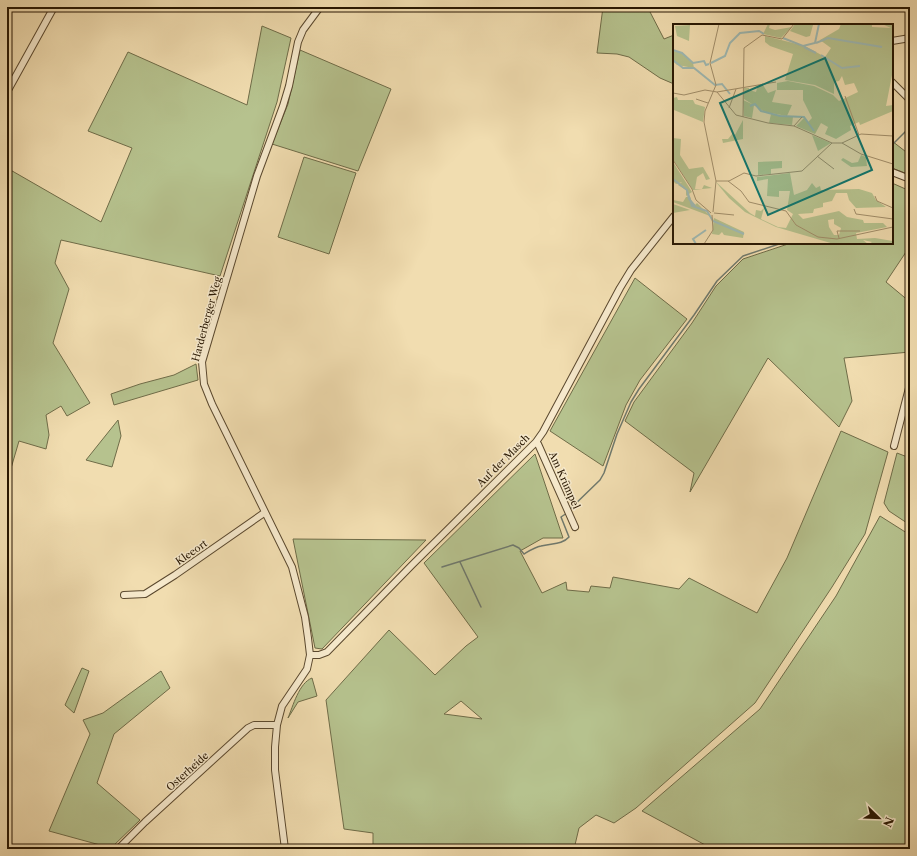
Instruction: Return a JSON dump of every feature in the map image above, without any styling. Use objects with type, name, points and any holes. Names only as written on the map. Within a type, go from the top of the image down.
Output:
[{"type":"street","points":[[7,92],[54,7]]},
{"type":"street","name":"Harderberger Weg","points":[[310,655],[305,617],[292,568],[212,404],[204,384],[202,362],[257,176],[284,106],[298,42],[303,30],[320,7]]},
{"type":"street","points":[[893,41],[910,38]]},
{"type":"street","points":[[893,83],[910,100]]},
{"type":"street","points":[[893,172],[910,179]]},
{"type":"street","name":"Auf der Masch","points":[[310,655],[319,655],[327,652],[536,442],[543,432],[620,288],[631,270],[673,217]]},
{"type":"street","points":[[894,446],[910,384]]},
{"type":"street","name":"Am Krümpel","points":[[536,442],[575,527]]},
{"type":"street","name":"Kleeort","points":[[124,595],[145,594],[264,513]]},
{"type":"street","points":[[285,849],[275,770],[277,725],[282,706],[307,669],[310,655]]},
{"type":"street","name":"Osterheide","points":[[118,849],[145,822],[248,728],[254,725],[277,725]]},
{"type":"green space","points":[[603,7],[654,7],[649,10],[664,39],[673,35],[673,84],[660,78],[629,57],[617,54],[597,53]]},
{"type":"green space","points":[[262,26],[291,38],[277,102],[220,276],[61,240],[55,263],[69,289],[53,343],[90,403],[67,416],[61,406],[46,415],[49,435],[46,449],[19,441],[7,482],[7,168],[101,222],[132,148],[88,131],[128,52],[247,105]]},
{"type":"green space","points":[[300,50],[391,89],[358,171],[272,144],[288,104]]},
{"type":"green space","points":[[893,142],[910,155],[910,175],[893,168]]},
{"type":"green space","points":[[304,157],[356,173],[329,254],[278,237]]},
{"type":"green space","points":[[893,183],[910,191],[910,246],[886,282],[910,302],[910,352],[844,358],[852,401],[839,427],[768,358],[690,492],[694,473],[625,421],[634,402],[692,323],[716,286],[743,259],[788,244],[893,244]]},
{"type":"green space","points":[[635,278],[687,319],[640,380],[626,405],[603,466],[550,431]]},
{"type":"green space","points":[[196,364],[198,380],[114,405],[111,394],[140,384],[174,375]]},
{"type":"green space","points":[[118,420],[121,436],[112,467],[86,460]]},
{"type":"green space","points":[[841,431],[888,452],[865,534],[832,587],[755,703],[636,808],[614,823],[596,815],[579,828],[574,849],[373,849],[373,833],[344,829],[326,700],[389,630],[435,675],[466,646],[478,637],[424,563],[535,454],[563,538],[543,538],[520,551],[542,593],[566,582],[567,590],[589,592],[591,586],[610,588],[613,577],[679,589],[689,578],[757,613],[787,558]],"holes":[[[461,701],[482,719],[444,714]]]},
{"type":"green space","points":[[897,453],[910,458],[910,525],[889,511],[884,503]]},
{"type":"green space","points":[[880,516],[910,535],[910,849],[719,849],[709,847],[642,811],[760,709],[836,596]]},
{"type":"green space","points":[[293,539],[426,540],[322,649],[315,648]]},
{"type":"green space","points":[[82,668],[89,671],[74,713],[65,705]]},
{"type":"green space","points":[[161,671],[170,688],[114,734],[97,783],[140,820],[111,848],[49,831],[90,734],[83,720],[103,713]]},
{"type":"green space","points":[[312,678],[317,696],[298,702],[288,718],[294,701],[303,685]]},
{"type":"waterway","points":[[893,144],[910,127]]},
{"type":"waterway","points":[[569,510],[600,480],[631,402],[717,281],[743,256],[779,244]]},
{"type":"waterway","points":[[442,567],[513,545],[519,548],[524,554],[532,549],[566,540],[569,537],[561,517],[567,513]]},
{"type":"waterway","points":[[460,562],[481,607]]}]
